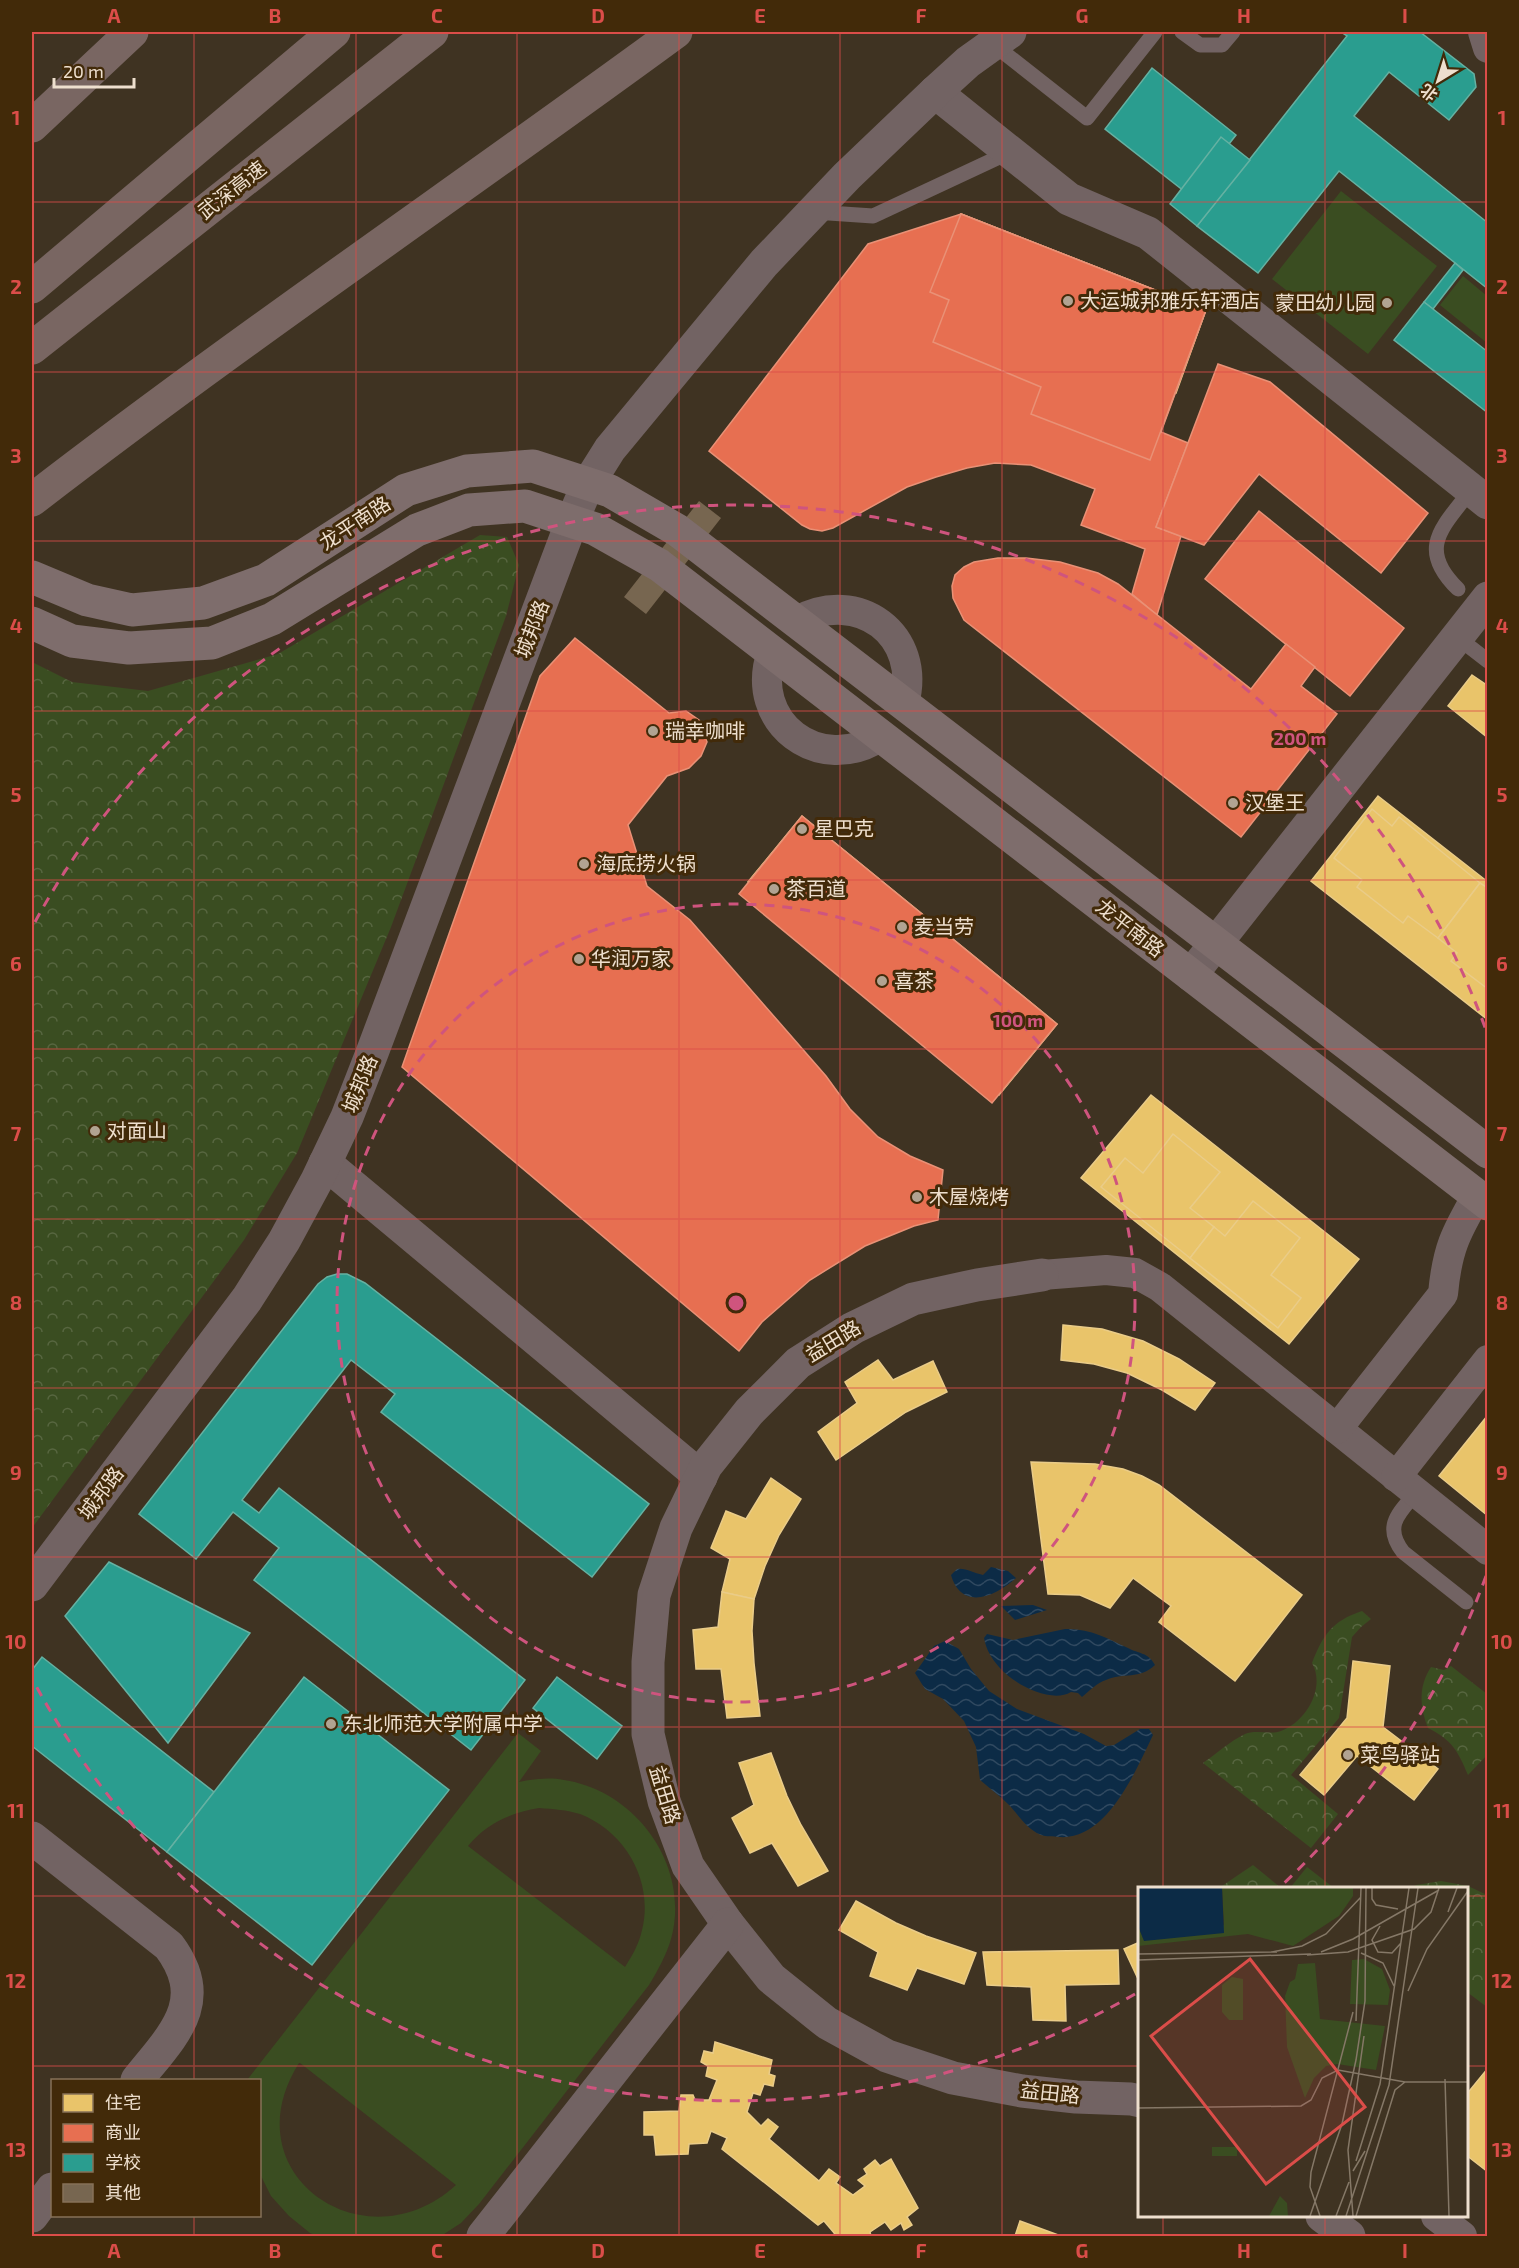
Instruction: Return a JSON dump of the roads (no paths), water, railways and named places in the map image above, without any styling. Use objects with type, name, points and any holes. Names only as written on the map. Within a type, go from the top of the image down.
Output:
[{"type":"highway","points":[[32,126],[132,32]]},
{"type":"highway","points":[[32,287],[334,32]]},
{"type":"highway","name":"武深高速","points":[[32,348],[432,32]]},
{"type":"highway","points":[[32,500],[95,451],[411,221],[533,137],[676,32]]},
{"type":"main road","name":"龙平南路","points":[[32,577],[87,600],[132,610],[203,603],[266,580],[406,490],[467,471],[533,466],[610,491],[677,530],[1488,1152]]},
{"type":"main road","name":"龙平南路","points":[[32,623],[72,641],[129,648],[212,643],[272,619],[417,530],[469,510],[525,506],[595,529],[660,565],[1482,1200]]},
{"type":"street","points":[[1483,32],[1488,48]]},
{"type":"street","points":[[1001,38],[968,62],[934,92],[1069,199],[1148,233],[1479,496]]},
{"type":"street","name":"城邦路","points":[[32,1585],[247,1299],[284,1241],[325,1163],[347,1117],[372,1053],[572,521],[588,484],[610,449],[764,263],[847,176],[934,92]]},
{"type":"street","points":[[1191,975],[1457,637],[1473,594]]},
{"type":"street","points":[[797,621],[809,614],[833,608],[857,612],[879,622],[897,640],[907,663],[909,688],[904,704]]},
{"type":"street","points":[[772,652],[768,664],[766,687],[772,708],[784,727],[802,741],[822,750],[845,751],[866,745],[880,736]]},
{"type":"street","points":[[325,1163],[701,1477]]},
{"type":"street","points":[[1337,1429],[1443,1294],[1445,1267],[1451,1243],[1482,1200]]},
{"type":"street","points":[[1042,1275],[1106,1270],[1135,1273],[1160,1287],[1488,1550]]},
{"type":"street","name":"益田路","points":[[1042,1275],[913,1299],[853,1328],[798,1363],[749,1412],[706,1466],[676,1528],[654,1595],[648,1662],[648,1734],[664,1801],[688,1866],[728,1924],[771,1978],[827,2023],[887,2056],[953,2078],[1022,2091],[1138,2101]]},
{"type":"street","points":[[1406,1485],[1488,1360]]},
{"type":"street","points":[[32,1838],[169,1946],[181,1962],[187,1985],[187,2008],[175,2031],[138,2079]]},
{"type":"street","points":[[483,2236],[728,1924]]},
{"type":"street","points":[[32,2216],[51,2190]]},
{"type":"street","points":[[1323,2217],[1348,2236]]},
{"type":"street","points":[[1437,2217],[1462,2236]]},
{"type":"lane","points":[[1001,38],[1087,118],[1155,32]]},
{"type":"lane","points":[[1182,32],[1200,45],[1222,45],[1233,32]]},
{"type":"lane","points":[[812,212],[873,216],[1010,152]]},
{"type":"lane","points":[[1473,594],[1446,577],[1436,561],[1436,542],[1443,528],[1479,496]]},
{"type":"lane","points":[[1457,637],[1488,661]]},
{"type":"lane","points":[[1406,1485],[1393,1526],[1397,1544],[1403,1552],[1466,1602]]},
{"type":"water","points":[[991,1567],[1008,1571],[1016,1578],[990,1595],[971,1597],[963,1594],[951,1575],[957,1569],[961,1569],[983,1575]]},
{"type":"water","points":[[1033,1605],[1047,1610],[1015,1620],[1001,1606]]},
{"type":"water","points":[[1065,1629],[1098,1634],[1146,1655],[1155,1665],[1143,1673],[1103,1681],[1082,1697],[1078,1693],[1071,1692],[1053,1696],[1023,1686],[1013,1680],[991,1657],[984,1638],[987,1634],[1013,1640]]},
{"type":"water","points":[[945,1641],[959,1649],[971,1669],[989,1691],[1017,1709],[1084,1734],[1106,1746],[1114,1745],[1140,1729],[1149,1729],[1153,1735],[1128,1784],[1118,1801],[1092,1828],[1076,1835],[1059,1837],[1041,1835],[1026,1825],[1008,1804],[980,1780],[976,1747],[964,1721],[943,1699],[925,1689],[915,1673],[934,1646]]},
{"type":"place","name":"大运城邦雅乐轩酒店","points":[[1068,301]]},
{"type":"place","name":"蒙田幼儿园","points":[[1387,303]]},
{"type":"place","name":"瑞幸咖啡","points":[[653,731]]},
{"type":"place","name":"汉堡王","points":[[1233,803]]},
{"type":"place","name":"星巴克","points":[[802,829]]},
{"type":"place","name":"海底捞火锅","points":[[584,864]]},
{"type":"place","name":"茶百道","points":[[774,889]]},
{"type":"place","name":"麦当劳","points":[[902,927]]},
{"type":"place","name":"华润万家","points":[[579,959]]},
{"type":"place","name":"喜茶","points":[[882,981]]},
{"type":"place","name":"对面山","points":[[95,1131]]},
{"type":"place","name":"木屋烧烤","points":[[917,1197]]},
{"type":"place","name":"东北师范大学附属中学","points":[[331,1724]]},
{"type":"place","name":"菜鸟驿站","points":[[1348,1755]]}]
